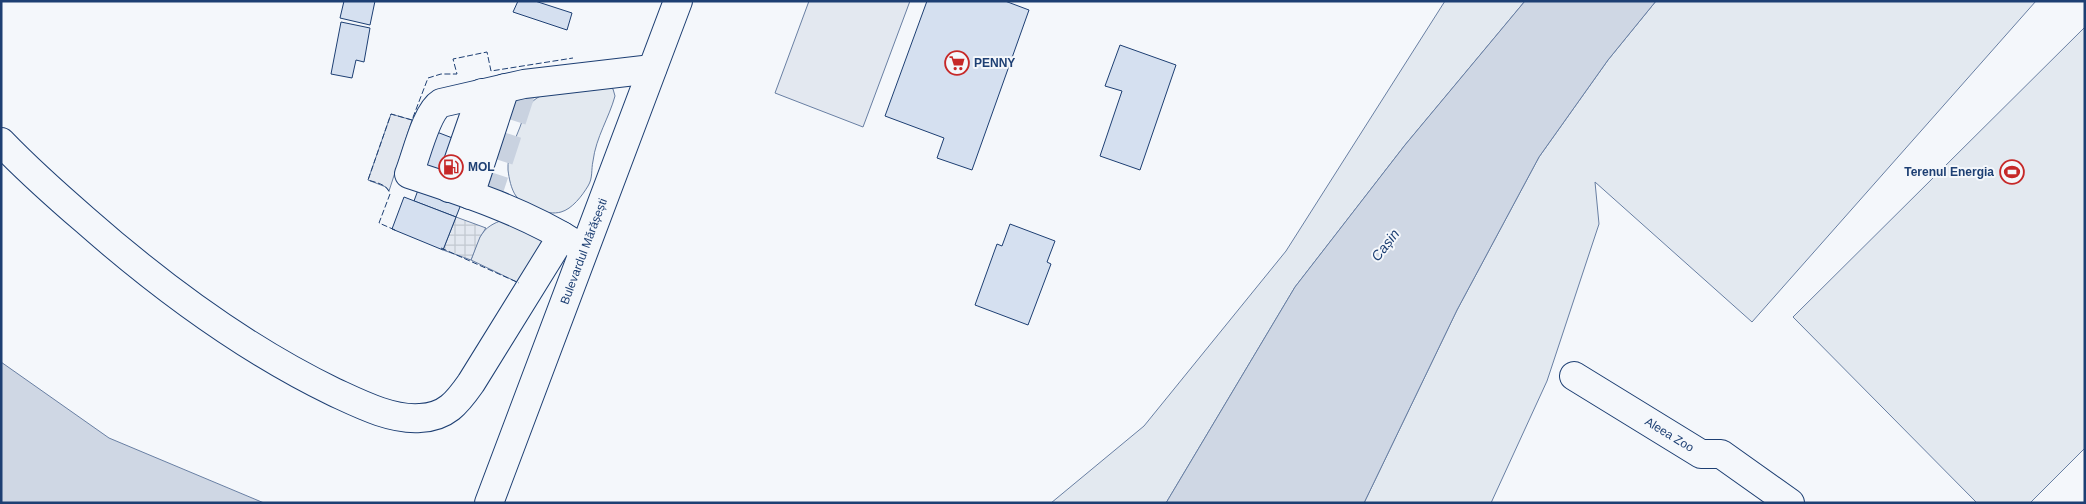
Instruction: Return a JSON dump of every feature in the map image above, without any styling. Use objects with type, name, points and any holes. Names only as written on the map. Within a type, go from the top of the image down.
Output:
[{"type":"street","name":"Bulevardul Mărășești","points":[[489,503],[573,243],[652,69],[678,1]]},
{"type":"street","points":[[1,142],[48,188],[105,238],[233,334],[303,377],[339,394],[383,412],[407,418],[421,418],[435,416],[455,405],[488,356],[573,243],[534,220],[409,174],[435,106],[524,84],[652,69]]},
{"type":"street","points":[[449,188],[494,91]]},
{"type":"street","name":"Aleea Zoo","points":[[1574,376],[1701,454],[1720,454],[1790,503]]},
{"type":"shaded area","points":[[809,1],[910,1],[863,127],[775,93]]},
{"type":"shaded area","points":[[1445,1],[1525,1],[1405,145],[1295,287],[1166,503],[1051,503],[1144,426],[1286,251]]},
{"type":"shaded area","points":[[1656,1],[2036,1],[1752,322],[1595,182],[1599,224],[1547,381],[1491,503],[1364,503],[1457,310],[1539,157],[1608,60]]},
{"type":"shaded area","name":"Terenul Energia","points":[[2085,27],[2085,448],[2030,503],[1977,503],[1793,317]]},
{"type":"shaded area","points":[[608,86],[613,89],[615,96],[597,144],[592,164],[591,180],[583,194],[573,205],[561,212],[543,212],[524,204],[513,190],[508,165],[510,154],[528,107],[543,95]]},
{"type":"shaded area","points":[[391,114],[412,120],[389,191],[386,187],[368,180]]},
{"type":"shaded area","points":[[456,217],[486,228],[480,237],[471,260],[443,250]]},
{"type":"shaded area","points":[[500,221],[509,222],[544,240],[519,283],[471,260],[480,236],[493,224]]},
{"type":"water","name":"Cașin","points":[[1525,1],[1656,1],[1608,60],[1539,157],[1457,310],[1364,503],[1166,503],[1295,287],[1405,145]]},
{"type":"water","points":[[1,362],[109,438],[264,503],[1,503]]},
{"type":"building","points":[[344,1],[375,1],[370,25],[340,18]]},
{"type":"building","points":[[518,1],[535,1],[572,13],[567,30],[513,12]]},
{"type":"building","name":"PENNY","points":[[927,1],[1005,1],[1029,10],[972,170],[937,158],[944,138],[885,116]]},
{"type":"building","points":[[341,22],[370,28],[364,62],[356,60],[352,78],[331,74]]},
{"type":"building","points":[[1120,45],[1176,65],[1140,170],[1100,156],[1122,91],[1105,86]]},
{"type":"building","name":"MOL","points":[[416,124],[494,154],[469,184],[456,217],[414,201],[425,171]]},
{"type":"building","points":[[404,197],[456,217],[443,250],[392,229]]},
{"type":"building","points":[[1010,224],[1055,241],[1047,262],[1051,264],[1028,325],[975,305],[997,244],[1002,246]]},
{"type":"tunnel","points":[[486,200],[524,84]]},
{"type":"fence","points":[[395,230],[379,223],[390,194],[389,191],[381,184],[368,180],[391,114],[412,120],[428,78],[441,74],[457,74],[453,59],[487,52],[491,71],[573,58]]},
{"type":"fence","points":[[441,248],[519,283]]},
{"type":"place","name":"PENNY","points":[[957,63]]},
{"type":"place","name":"MOL","points":[[451,167]]},
{"type":"place","name":"Terenul Energia","points":[[2012,172]]}]
